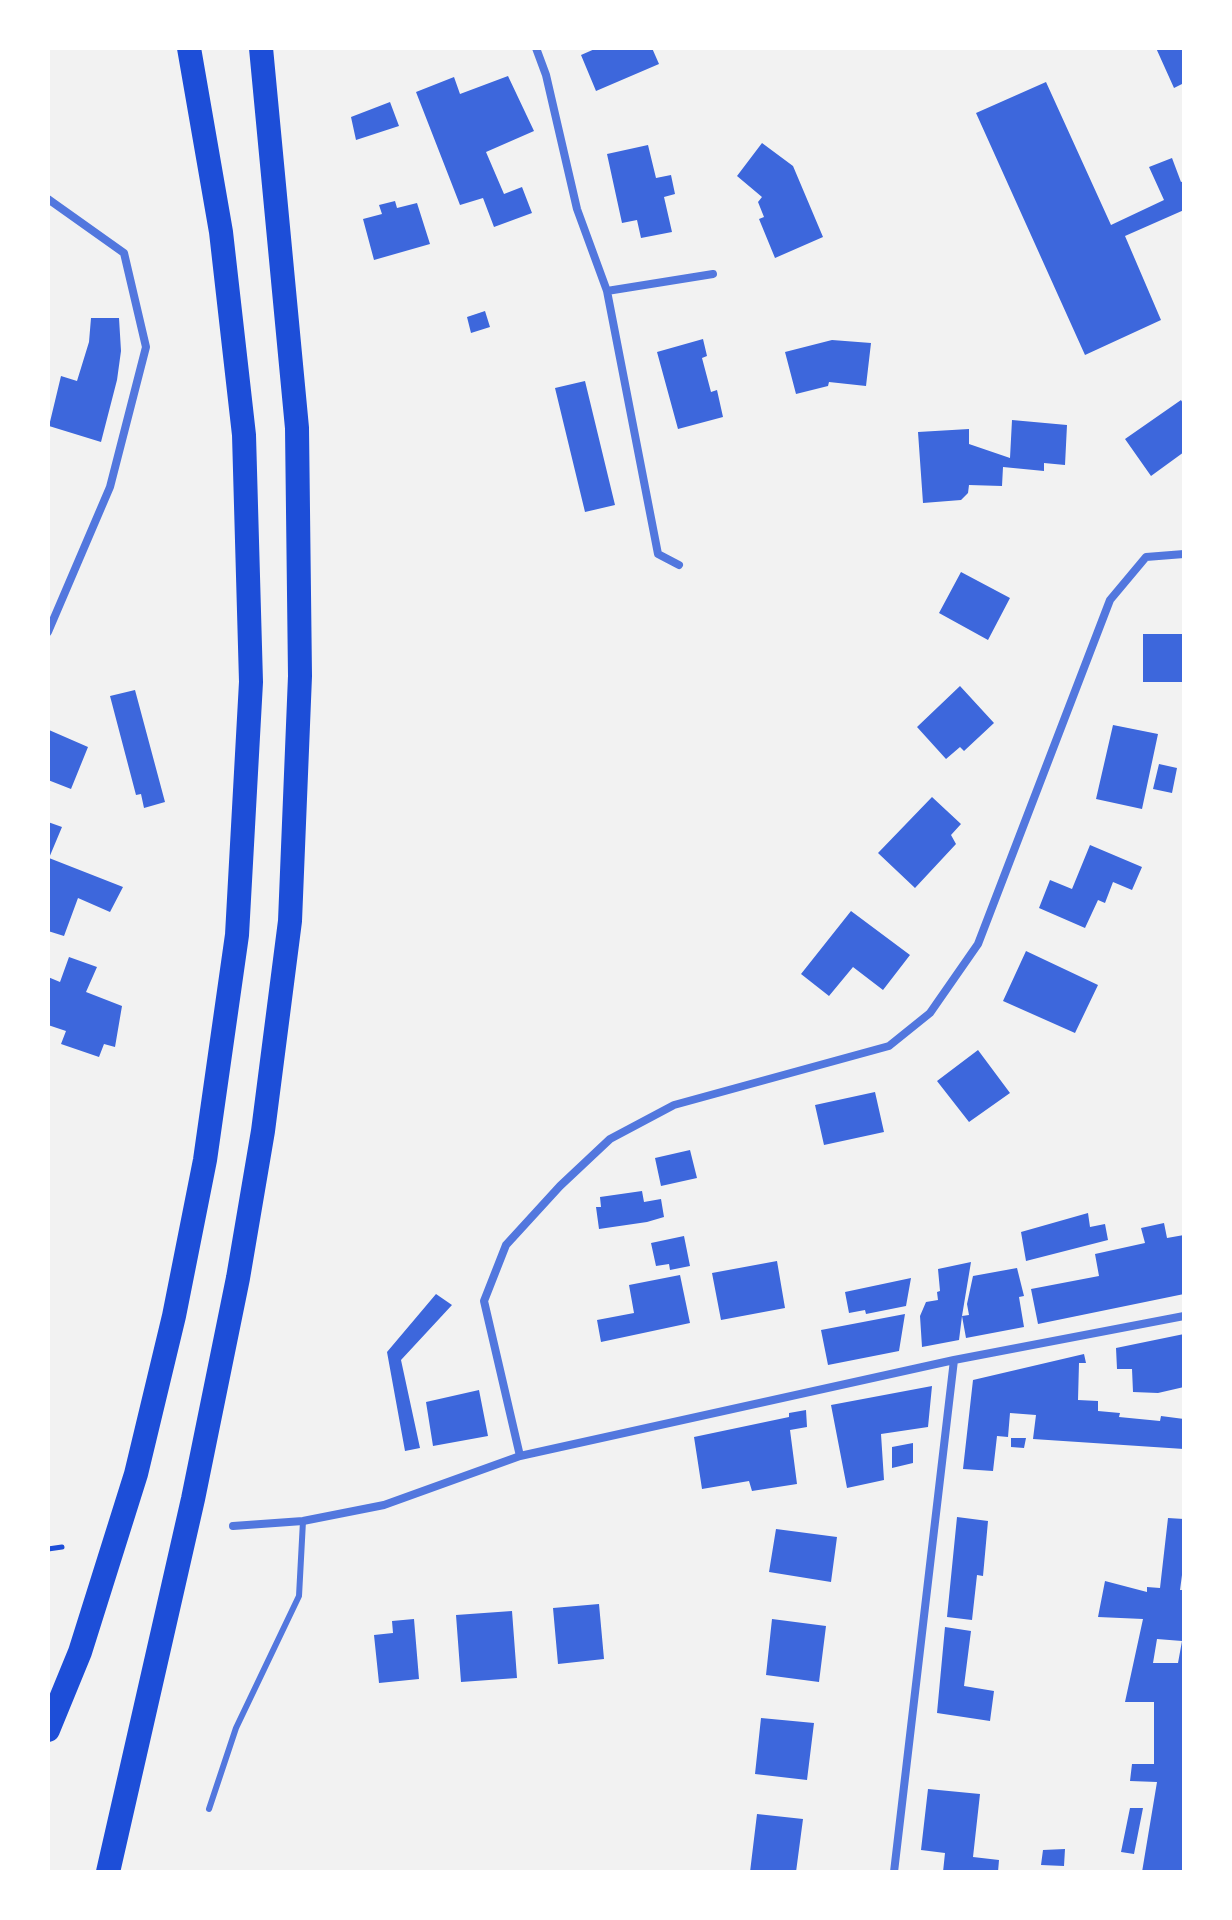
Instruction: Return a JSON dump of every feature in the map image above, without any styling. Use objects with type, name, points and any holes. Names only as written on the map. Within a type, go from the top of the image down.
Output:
[{"type":"highway","points":[[48,1730],[80,1652],[136,1474],[174,1316],[205,1160],[237,935],[251,682],[244,435],[221,232],[189,48]]},
{"type":"highway","points":[[108,1872],[193,1499],[238,1278],[263,1131],[290,921],[300,676],[297,428],[261,48]]},
{"type":"street","points":[[536,48],[546,75],[577,209],[607,291],[658,554],[679,565]]},
{"type":"street","points":[[48,199],[124,253],[146,347],[110,487],[48,632]]},
{"type":"street","points":[[607,291],[713,274]]},
{"type":"street","points":[[520,1456],[484,1301],[506,1245],[560,1186],[610,1139],[674,1105],[889,1046],[930,1013],[978,944],[1110,600],[1146,557],[1184,554]]},
{"type":"street","points":[[233,1526],[303,1521],[384,1505],[520,1456],[954,1360],[1184,1316]]},
{"type":"street","points":[[894,1872],[954,1360]]},
{"type":"lane","points":[[209,1809],[236,1728],[299,1596],[303,1521]]},
{"type":"path","points":[[48,1549],[62,1547]]},
{"type":"building","points":[[597,48],[652,48],[659,64],[596,91],[581,55]]},
{"type":"building","points":[[1156,48],[1184,48],[1184,83],[1174,88]]},
{"type":"building","points":[[508,76],[534,131],[486,152],[504,194],[522,187],[532,213],[494,227],[483,198],[460,205],[416,92],[454,77],[460,94]]},
{"type":"building","points":[[1046,82],[1111,225],[1164,200],[1149,167],[1172,158],[1181,182],[1184,181],[1184,210],[1125,236],[1161,320],[1085,355],[976,113]]},
{"type":"building","points":[[390,102],[399,126],[356,140],[351,117]]},
{"type":"building","points":[[762,143],[793,166],[823,237],[775,258],[759,219],[764,217],[758,202],[762,197],[737,176]]},
{"type":"building","points":[[648,145],[656,178],[671,175],[675,194],[664,197],[672,232],[641,238],[637,220],[622,223],[607,154]]},
{"type":"building","points":[[395,201],[397,208],[417,203],[430,244],[374,260],[363,219],[382,214],[379,205]]},
{"type":"building","points":[[485,311],[490,327],[471,333],[467,317]]},
{"type":"building","points":[[91,318],[119,318],[121,351],[117,380],[101,442],[49,426],[61,376],[77,381],[89,342]]},
{"type":"building","points":[[703,339],[707,356],[702,358],[711,392],[717,390],[723,417],[678,429],[657,352]]},
{"type":"building","points":[[832,340],[871,343],[866,386],[829,382],[828,386],[796,394],[785,352]]},
{"type":"building","points":[[585,381],[615,505],[585,512],[555,388]]},
{"type":"building","points":[[1181,400],[1184,405],[1184,452],[1151,476],[1125,439]]},
{"type":"building","points":[[1012,420],[1067,425],[1065,465],[1044,463],[1044,471],[1003,467],[1002,486],[969,485],[968,493],[961,500],[923,503],[918,432],[969,429],[969,444],[1010,458]]},
{"type":"building","points":[[961,572],[1010,598],[988,640],[939,613]]},
{"type":"building","points":[[1143,634],[1184,634],[1184,682],[1143,682]]},
{"type":"building","points":[[960,686],[994,723],[964,751],[960,747],[946,759],[917,727]]},
{"type":"building","points":[[135,690],[165,802],[144,808],[141,794],[136,795],[110,696]]},
{"type":"building","points":[[1113,725],[1158,734],[1142,809],[1096,799]]},
{"type":"building","points":[[49,730],[88,747],[71,789],[48,780]]},
{"type":"building","points":[[1159,764],[1177,768],[1172,793],[1153,789]]},
{"type":"building","points":[[932,797],[961,824],[951,835],[956,844],[915,888],[878,853]]},
{"type":"building","points":[[48,822],[62,827],[49,858],[123,887],[110,912],[78,898],[64,936],[48,931]]},
{"type":"building","points":[[1090,845],[1142,867],[1132,890],[1113,882],[1105,903],[1098,900],[1085,928],[1039,908],[1050,880],[1072,889]]},
{"type":"building","points":[[851,911],[910,955],[883,990],[853,967],[829,996],[801,974]]},
{"type":"building","points":[[1026,951],[1098,985],[1075,1033],[1003,1001]]},
{"type":"building","points":[[69,957],[97,967],[86,992],[122,1006],[115,1047],[104,1044],[99,1057],[61,1044],[66,1031],[48,1025],[48,977],[60,982]]},
{"type":"building","points":[[978,1050],[1010,1093],[969,1122],[937,1081]]},
{"type":"building","points":[[875,1092],[884,1132],[824,1145],[815,1105]]},
{"type":"building","points":[[690,1150],[697,1178],[661,1186],[655,1158]]},
{"type":"building","points":[[642,1191],[644,1202],[661,1199],[664,1217],[599,1229],[596,1207],[601,1207],[600,1197]]},
{"type":"building","points":[[1088,1213],[1090,1227],[1105,1224],[1108,1240],[1026,1261],[1021,1232]]},
{"type":"building","points":[[1164,1223],[1167,1238],[1184,1235],[1184,1294],[1038,1324],[1031,1289],[1099,1276],[1095,1254],[1145,1243],[1141,1228]]},
{"type":"building","points":[[684,1236],[690,1266],[670,1270],[669,1264],[656,1266],[651,1243]]},
{"type":"building","points":[[777,1261],[785,1308],[721,1320],[712,1273]]},
{"type":"building","points":[[971,1262],[959,1340],[922,1347],[920,1316],[926,1302],[938,1300],[938,1269]]},
{"type":"building","points":[[1017,1268],[1024,1296],[1019,1297],[1024,1327],[966,1338],[962,1316],[969,1315],[967,1304],[973,1276]]},
{"type":"building","points":[[680,1275],[690,1323],[601,1342],[597,1320],[634,1313],[629,1285]]},
{"type":"building","points":[[911,1278],[906,1306],[866,1314],[865,1310],[849,1313],[845,1292]]},
{"type":"building","points":[[436,1294],[452,1305],[401,1360],[420,1448],[405,1451],[387,1352]]},
{"type":"building","points":[[905,1314],[899,1351],[828,1365],[821,1330]]},
{"type":"building","points":[[1184,1334],[1184,1387],[1158,1393],[1133,1392],[1132,1369],[1117,1369],[1116,1348]]},
{"type":"building","points":[[1084,1354],[1086,1363],[1079,1363],[1078,1400],[1098,1401],[1098,1411],[1120,1413],[1119,1417],[1160,1421],[1161,1416],[1184,1419],[1184,1449],[1033,1439],[1036,1415],[1010,1413],[1008,1437],[997,1436],[993,1471],[963,1469],[973,1380]]},
{"type":"building","points":[[932,1386],[928,1427],[881,1434],[884,1480],[847,1488],[831,1405]]},
{"type":"building","points":[[479,1390],[488,1436],[433,1446],[426,1402]]},
{"type":"building","points":[[806,1410],[807,1427],[790,1430],[797,1484],[752,1491],[749,1481],[702,1489],[694,1437],[789,1417],[789,1413]]},
{"type":"building","points":[[1011,1438],[1026,1438],[1024,1448],[1011,1447]]},
{"type":"building","points":[[913,1443],[913,1463],[892,1468],[892,1447]]},
{"type":"building","points":[[957,1517],[988,1521],[983,1576],[977,1575],[972,1620],[947,1617]]},
{"type":"building","points":[[1168,1518],[1184,1519],[1180,1590],[1184,1590],[1184,1872],[1142,1872],[1157,1782],[1130,1781],[1132,1764],[1154,1764],[1154,1702],[1125,1702],[1143,1619],[1098,1617],[1105,1581],[1147,1592],[1147,1587],[1160,1588]],"holes":[[[1157,1639],[1182,1641],[1178,1663],[1153,1663]]]},
{"type":"building","points":[[776,1529],[837,1537],[831,1582],[769,1572]]},
{"type":"building","points":[[599,1604],[604,1659],[558,1664],[553,1608]]},
{"type":"building","points":[[512,1611],[517,1678],[461,1682],[456,1615]]},
{"type":"building","points":[[414,1619],[419,1679],[379,1683],[374,1635],[393,1633],[392,1621]]},
{"type":"building","points":[[772,1619],[826,1626],[819,1682],[766,1675]]},
{"type":"building","points":[[945,1627],[971,1631],[964,1686],[994,1691],[990,1721],[937,1713]]},
{"type":"building","points":[[761,1718],[814,1723],[807,1780],[755,1774]]},
{"type":"building","points":[[928,1789],[980,1794],[973,1857],[999,1860],[998,1872],[943,1872],[945,1853],[921,1850]]},
{"type":"building","points":[[1130,1808],[1143,1808],[1134,1854],[1121,1852]]},
{"type":"building","points":[[757,1814],[803,1819],[796,1872],[750,1872]]},
{"type":"building","points":[[1065,1849],[1064,1866],[1041,1865],[1043,1850]]}]
